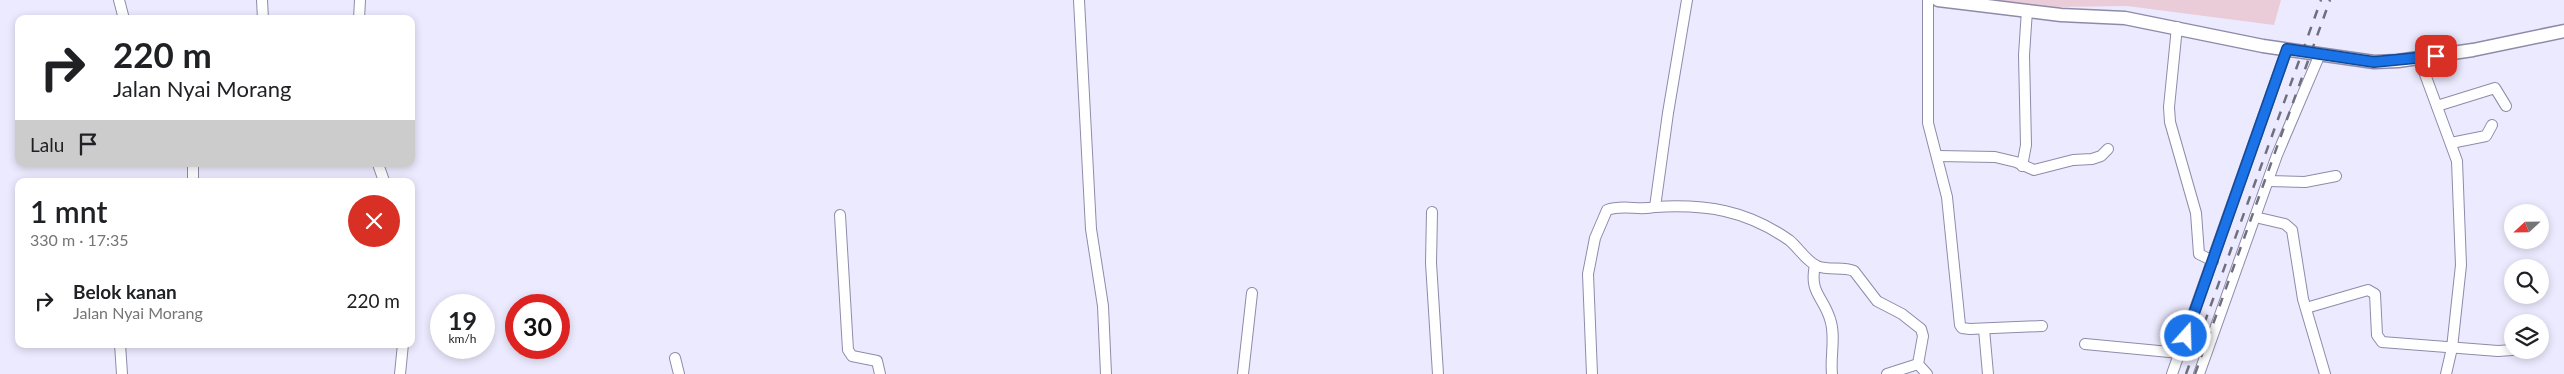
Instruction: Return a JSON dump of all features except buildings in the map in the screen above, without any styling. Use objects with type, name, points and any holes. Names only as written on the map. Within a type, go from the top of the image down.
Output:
[{"type":"street","points":[[119,0],[123,15]]},
{"type":"street","points":[[262,0],[262,15]]},
{"type":"street","points":[[359,15],[360,0]]},
{"type":"street","points":[[1079,0],[1091,229],[1103,306],[1106,374]]},
{"type":"street","points":[[1655,207],[1687,0]]},
{"type":"street","points":[[1928,0],[1928,123],[1947,197],[1960,325],[1965,329],[2042,326]]},
{"type":"street","points":[[1938,0],[2125,18],[2303,52],[2374,62],[2474,50],[2564,31]]},
{"type":"street","points":[[2022,166],[2026,145],[2024,49],[2027,10]]},
{"type":"street","points":[[2177,27],[2169,107],[2170,122],[2196,213],[2199,254],[2213,261]]},
{"type":"street","points":[[2172,374],[2287,49]]},
{"type":"street","points":[[2199,374],[2268,181],[2320,54]]},
{"type":"street","points":[[2419,58],[2457,161],[2461,264],[2452,348],[2446,374]]},
{"type":"street","points":[[2437,106],[2479,91],[2495,88],[2506,106]]},
{"type":"street","points":[[2451,144],[2486,136],[2492,125]]},
{"type":"street","points":[[1938,156],[1995,157],[2016,162],[2034,170],[2073,160],[2092,159],[2101,156],[2108,149]]},
{"type":"street","points":[[2268,181],[2306,182],[2336,176]]},
{"type":"street","points":[[1592,374],[1588,274],[1595,238],[1604,212],[1614,207],[1648,209],[1690,205],[1728,210],[1763,224],[1790,241],[1815,265],[1831,270],[1854,271],[1877,301],[1917,325],[1923,336],[1918,364]]},
{"type":"street","points":[[1432,212],[1431,263],[1438,374]]},
{"type":"street","points":[[840,216],[848,350],[852,356],[877,361],[880,374]]},
{"type":"street","points":[[2255,217],[2285,224],[2292,230],[2306,308],[2324,374]]},
{"type":"street","points":[[1815,265],[1813,285],[1830,319],[1832,328],[1832,374]]},
{"type":"street","points":[[2306,308],[2368,290],[2375,294],[2377,335],[2382,342],[2452,348],[2504,350]]},
{"type":"street","points":[[1243,374],[1252,293]]},
{"type":"street","points":[[1984,329],[1988,374]]},
{"type":"street","points":[[2085,344],[2180,353]]},
{"type":"street","points":[[120,348],[122,374]]},
{"type":"street","points":[[400,374],[403,348]]},
{"type":"street","points":[[675,358],[679,374]]},
{"type":"street","points":[[1887,374],[1918,364]]},
{"type":"street","points":[[1918,364],[1927,374]]},
{"type":"shaded area","points":[[1986,0],[2281,0],[2274,25],[2127,6],[2056,7]]},
{"type":"railway","points":[[2186,374],[2321,0]]},
{"type":"railway","points":[[2195,374],[2330,0]]},
{"type":"route","points":[[2186,336],[2287,49],[2374,62],[2436,56]]}]
